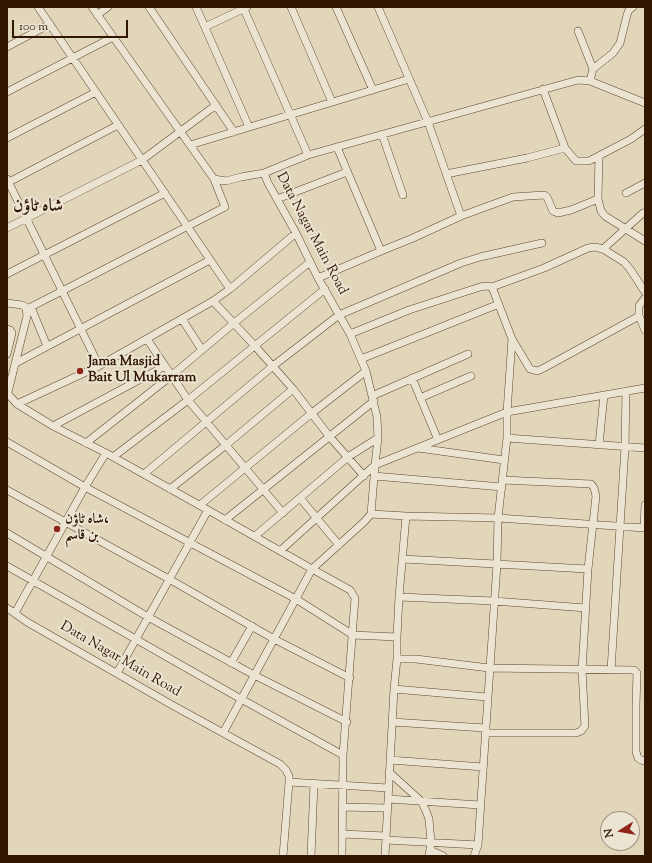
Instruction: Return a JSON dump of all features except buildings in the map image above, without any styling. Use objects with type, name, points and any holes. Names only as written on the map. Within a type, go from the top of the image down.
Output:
[{"type":"street","points":[[38,7],[230,289]]},
{"type":"street","points":[[92,7],[214,179],[225,207],[29,308],[7,394],[17,404],[53,426],[110,455],[200,505],[350,590],[353,594],[355,598],[355,605],[343,755],[342,856]]},
{"type":"street","points":[[97,15],[108,7]]},
{"type":"street","points":[[149,7],[234,132]]},
{"type":"street","points":[[196,7],[249,127]]},
{"type":"street","points":[[205,27],[245,7],[308,155]]},
{"type":"street","points":[[291,7],[332,102]]},
{"type":"street","points":[[336,7],[373,90]]},
{"type":"street","points":[[378,7],[428,122],[461,216]]},
{"type":"street","points":[[593,69],[613,53],[620,43],[626,15],[633,7]]},
{"type":"street","points":[[7,47],[50,24]]},
{"type":"street","points":[[578,31],[593,69],[590,81]]},
{"type":"street","points":[[7,92],[113,37]]},
{"type":"street","points":[[190,145],[409,79]]},
{"type":"street","points":[[264,173],[308,155],[578,80],[590,81],[645,103]]},
{"type":"street","points":[[543,89],[565,148],[576,161],[589,161],[631,140],[645,129]]},
{"type":"street","points":[[7,138],[96,92]]},
{"type":"street","points":[[7,228],[142,160],[216,106]]},
{"type":"street","points":[[99,366],[8,182],[118,125]]},
{"type":"street","points":[[382,134],[402,195]]},
{"type":"street","points":[[336,147],[381,251]]},
{"type":"street","points":[[446,174],[527,158],[565,148]]},
{"type":"street","points":[[599,156],[599,205],[605,216],[645,241]]},
{"type":"street","points":[[277,199],[347,172]]},
{"type":"street","name":"Data Nagar Main Road","points":[[214,179],[226,181],[264,173],[318,278],[350,334],[366,371],[376,417],[378,438],[371,514]]},
{"type":"street","points":[[626,193],[645,183]]},
{"type":"street","points":[[7,274],[165,193]]},
{"type":"street","points":[[318,278],[461,216],[513,197],[544,195],[547,197],[553,211],[558,213],[571,210],[598,199]]},
{"type":"street","points":[[603,249],[643,213]]},
{"type":"street","points":[[17,404],[99,366],[213,301],[230,289],[296,233]]},
{"type":"street","points":[[144,474],[273,366],[339,315],[461,263],[480,257],[542,243]]},
{"type":"street","points":[[350,334],[409,310],[480,287],[492,287],[544,268],[588,248],[595,247],[603,249],[627,265],[645,292]]},
{"type":"street","points":[[16,363],[210,260]]},
{"type":"street","points":[[86,443],[172,376],[234,323],[310,262]]},
{"type":"street","points":[[492,287],[512,339],[530,368],[537,371],[639,316]]},
{"type":"street","points":[[15,613],[85,487],[110,455],[188,400],[325,289]]},
{"type":"street","points":[[645,298],[639,306],[639,316],[645,330]]},
{"type":"street","points":[[213,301],[293,389],[329,436],[364,476]]},
{"type":"street","points":[[7,303],[22,305],[29,308],[47,346]]},
{"type":"street","points":[[361,359],[499,304]]},
{"type":"street","points":[[182,319],[202,350]]},
{"type":"street","points":[[7,329],[12,333],[7,354]]},
{"type":"street","points":[[147,339],[188,400],[283,513]]},
{"type":"street","points":[[474,856],[478,845],[482,767],[497,564],[498,518],[507,438],[507,412],[512,339]]},
{"type":"street","points":[[225,520],[329,436],[373,398],[412,378],[468,354]]},
{"type":"street","points":[[53,426],[165,366]]},
{"type":"street","points":[[200,505],[312,413],[366,371]]},
{"type":"street","points":[[420,398],[471,376]]},
{"type":"street","points":[[412,378],[438,440]]},
{"type":"street","points":[[280,551],[375,465],[507,412],[645,388]]},
{"type":"street","points":[[170,489],[293,389]]},
{"type":"street","points":[[611,670],[625,447],[626,391]]},
{"type":"street","points":[[599,445],[604,395]]},
{"type":"street","points":[[255,536],[348,457],[378,438]]},
{"type":"street","points":[[507,438],[645,448]]},
{"type":"street","points":[[7,442],[189,544],[296,599],[353,634],[397,637]]},
{"type":"street","points":[[418,448],[504,460]]},
{"type":"street","points":[[374,476],[502,484],[591,484],[594,488],[596,496],[588,569],[582,670],[585,726],[581,731],[562,734],[485,731],[392,722]]},
{"type":"street","points":[[7,490],[169,579],[274,639],[350,678]]},
{"type":"street","points":[[300,498],[338,545]]},
{"type":"street","points":[[223,733],[312,569],[371,514],[498,518],[645,528],[645,505]]},
{"type":"street","points":[[117,673],[208,510]]},
{"type":"street","points":[[385,856],[397,659],[399,596],[406,516]]},
{"type":"street","points":[[7,534],[148,617],[231,663],[346,722]]},
{"type":"street","points":[[403,559],[588,569]]},
{"type":"street","points":[[7,566],[136,640],[343,755]]},
{"type":"street","points":[[399,596],[586,608]]},
{"type":"street","name":"Data Nagar Main Road","points":[[7,608],[27,622],[280,764],[286,770],[289,782]]},
{"type":"street","points":[[231,663],[252,626]]},
{"type":"street","points":[[397,659],[489,668],[582,670],[631,669],[638,673],[636,752],[638,758],[645,761]]},
{"type":"street","points":[[394,689],[487,697]]},
{"type":"street","points":[[390,760],[482,767]]},
{"type":"street","points":[[389,772],[421,801],[429,819],[431,842],[429,853],[443,856]]},
{"type":"street","points":[[283,856],[289,782],[388,788]]},
{"type":"street","points":[[311,856],[314,784]]},
{"type":"street","points":[[388,799],[480,806]]},
{"type":"street","points":[[342,806],[387,808]]},
{"type":"street","points":[[342,834],[478,845]]},
{"type":"place","name":"Jama Masjid Bait Ul Mukarram","points":[[80,371]]},
{"type":"place","name":"شاہ ٹاؤن، بن قاسم","points":[[57,529]]},
{"type":"district","name":"شاہ ٹاؤن","points":[[38,208]]}]
